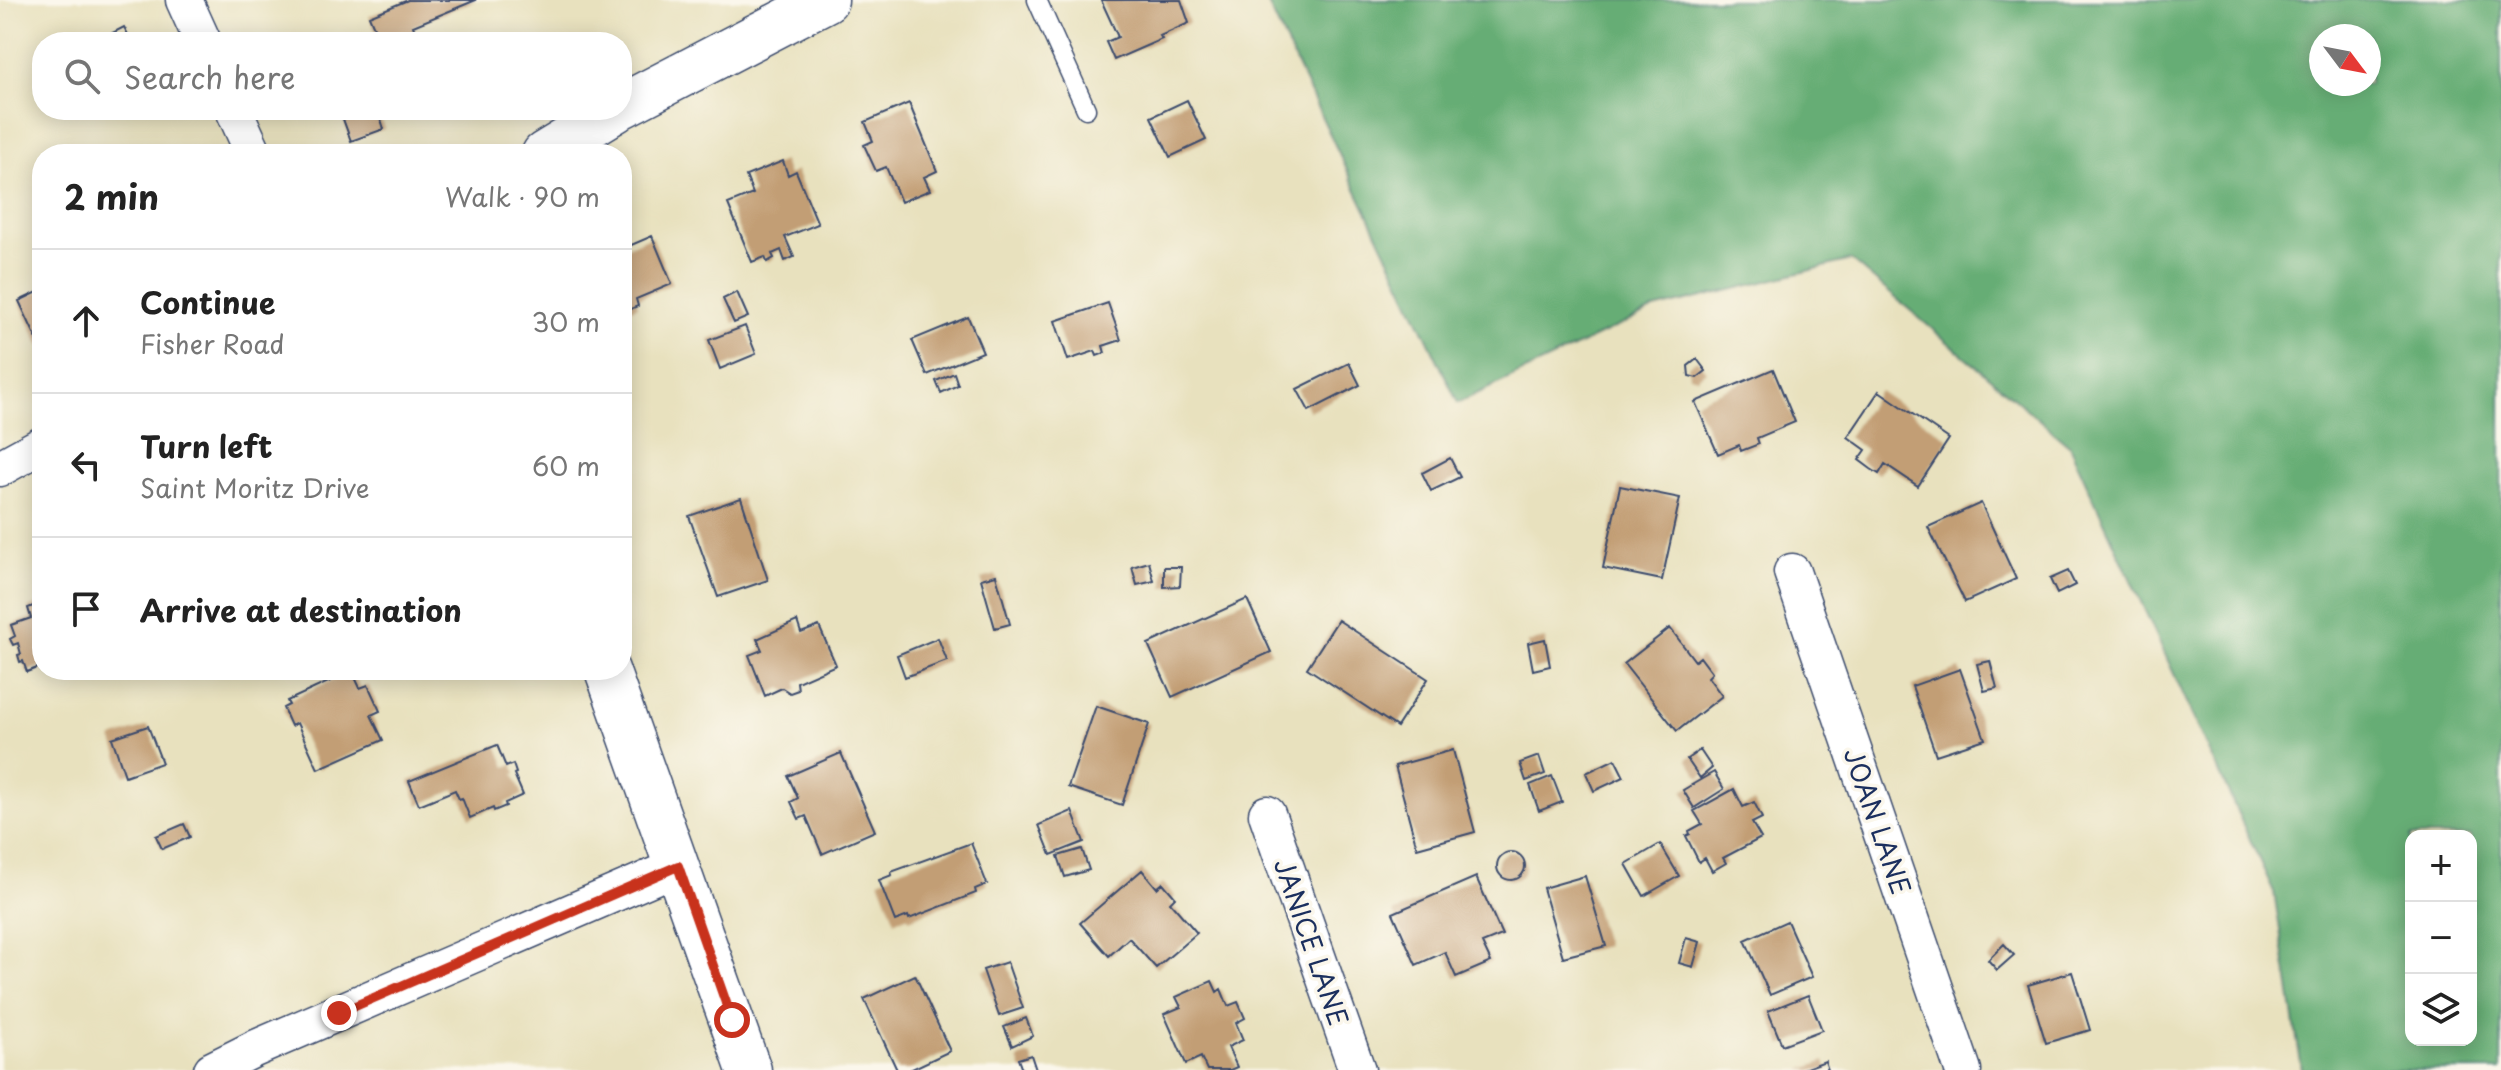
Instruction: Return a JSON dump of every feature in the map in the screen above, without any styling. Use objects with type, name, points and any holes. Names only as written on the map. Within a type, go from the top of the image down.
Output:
[{"type":"street","points":[[184,0],[198,32]]},
{"type":"street","points":[[632,101],[826,0]]},
{"type":"street","points":[[239,120],[249,144]]},
{"type":"street","points":[[560,144],[600,120]]},
{"type":"street","points":[[0,468],[32,450]]},
{"type":"street","name":"JOAN LANE","points":[[1792,572],[1963,1070]]},
{"type":"street","points":[[611,680],[749,1070]]},
{"type":"street","name":"JANICE LANE","points":[[1267,814],[1357,1070]]},
{"type":"street","points":[[212,1070],[258,1060],[678,866]]},
{"type":"lane","points":[[1037,0],[1086,109]]},
{"type":"green space","points":[[1266,0],[2501,0],[2501,1070],[2302,1070],[2274,892],[2069,445],[1851,260],[1654,309],[1458,403]]},
{"type":"building","points":[[408,0],[476,0],[413,26],[415,32],[376,32],[369,16]]},
{"type":"building","points":[[1101,0],[1181,0],[1189,23],[1160,36],[1162,39],[1114,60],[1106,42],[1118,37]]},
{"type":"building","points":[[1187,100],[1206,140],[1170,157],[1151,117]]},
{"type":"building","points":[[909,103],[937,171],[924,177],[930,190],[901,202],[886,167],[876,171],[864,145],[873,141],[865,122]]},
{"type":"building","points":[[343,120],[381,120],[384,129],[351,141]]},
{"type":"building","points":[[783,161],[788,175],[796,171],[818,224],[785,237],[794,257],[785,261],[781,250],[772,254],[774,258],[767,262],[765,257],[752,262],[728,204],[753,194],[746,176]]},
{"type":"building","points":[[652,236],[672,284],[636,299],[638,306],[632,308],[632,245]]},
{"type":"building","points":[[737,292],[748,317],[734,323],[723,299]]},
{"type":"building","points":[[32,295],[32,329],[19,301]]},
{"type":"building","points":[[1108,303],[1121,340],[1103,346],[1105,353],[1097,356],[1095,351],[1068,360],[1055,321]]},
{"type":"building","points":[[968,317],[983,352],[927,375],[912,340]]},
{"type":"building","points":[[745,326],[756,354],[720,369],[709,340]]},
{"type":"building","points":[[1697,359],[1706,371],[1697,378],[1689,376],[1688,366]]},
{"type":"building","points":[[1349,363],[1360,385],[1309,411],[1297,389]]},
{"type":"building","points":[[1773,369],[1795,422],[1757,438],[1759,444],[1741,451],[1739,445],[1718,454],[1695,402]]},
{"type":"building","points":[[954,373],[958,385],[941,393],[936,381]]},
{"type":"building","points":[[1879,391],[1949,439],[1918,486],[1885,464],[1879,474],[1871,469],[1859,460],[1866,450],[1848,437]]},
{"type":"building","points":[[1450,458],[1460,477],[1431,491],[1422,473]]},
{"type":"building","points":[[1620,486],[1680,498],[1662,580],[1603,568]]},
{"type":"building","points":[[741,498],[768,580],[718,597],[689,516]]},
{"type":"building","points":[[1981,503],[2016,579],[1965,602],[1928,527]]},
{"type":"building","points":[[1149,562],[1154,581],[1137,585],[1132,567]]},
{"type":"building","points":[[1164,567],[1181,567],[1180,586],[1164,587]]},
{"type":"building","points":[[2068,571],[2075,585],[2057,594],[2050,579]]},
{"type":"building","points":[[996,575],[1010,624],[995,628],[981,579]]},
{"type":"building","points":[[1247,599],[1271,652],[1172,697],[1148,644]]},
{"type":"building","points":[[32,606],[32,670],[27,672],[23,661],[20,662],[18,643],[13,645],[10,639],[15,636],[11,625],[31,618],[28,608]]},
{"type":"building","points":[[1338,620],[1428,679],[1397,727],[1307,668]]},
{"type":"building","points":[[797,621],[801,633],[819,626],[836,665],[797,682],[798,690],[790,693],[782,688],[765,696],[749,655],[762,650],[757,639]]},
{"type":"building","points":[[1670,628],[1695,661],[1700,657],[1712,673],[1708,677],[1722,696],[1677,731],[1624,664]]},
{"type":"building","points":[[938,638],[947,661],[905,677],[897,655]]},
{"type":"building","points":[[1545,639],[1550,666],[1533,670],[1528,643]]},
{"type":"building","points":[[1990,661],[1997,688],[1984,691],[1977,664]]},
{"type":"building","points":[[1960,669],[1985,739],[1936,755],[1912,686]]},
{"type":"building","points":[[332,680],[356,680],[360,688],[368,685],[380,711],[371,715],[383,740],[318,769],[297,723],[291,726],[283,708],[289,705],[287,701]]},
{"type":"building","points":[[1096,706],[1149,724],[1122,805],[1068,787]]},
{"type":"building","points":[[148,726],[162,763],[125,776],[112,738]]},
{"type":"building","points":[[497,745],[506,767],[513,764],[523,795],[505,803],[506,806],[470,818],[455,790],[419,805],[409,781]]},
{"type":"building","points":[[1453,750],[1475,832],[1417,848],[1395,766]]},
{"type":"building","points":[[1700,750],[1712,768],[1700,778],[1687,759]]},
{"type":"building","points":[[841,753],[875,831],[822,854],[806,816],[799,819],[791,802],[798,798],[788,776]]},
{"type":"building","points":[[1539,756],[1545,774],[1526,781],[1520,763]]},
{"type":"building","points":[[1615,759],[1624,777],[1594,791],[1586,773]]},
{"type":"building","points":[[1714,772],[1724,789],[1694,808],[1683,790]]},
{"type":"building","points":[[1552,776],[1562,802],[1539,811],[1530,785]]},
{"type":"building","points":[[1734,789],[1743,807],[1754,802],[1762,818],[1752,823],[1761,838],[1723,858],[1726,863],[1712,871],[1705,858],[1699,862],[1686,836],[1702,824],[1694,811]]},
{"type":"building","points":[[1072,811],[1084,842],[1051,855],[1039,825]]},
{"type":"building","points":[[184,824],[190,837],[162,849],[156,836]]},
{"type":"building","points":[[971,843],[987,884],[975,889],[976,893],[909,919],[908,916],[895,921],[879,880],[892,875],[891,872]]},
{"type":"building","points":[[1660,844],[1679,876],[1644,896],[1626,864]]},
{"type":"building","points":[[1082,849],[1089,870],[1065,877],[1058,856]]},
{"type":"building","points":[[1511,852],[1521,856],[1525,866],[1521,876],[1511,880],[1501,876],[1497,866],[1501,856]]},
{"type":"building","points":[[1142,870],[1157,888],[1163,883],[1175,897],[1170,902],[1197,933],[1156,968],[1129,938],[1109,956],[1080,923]]},
{"type":"building","points":[[1585,876],[1606,946],[1563,957],[1543,888]]},
{"type":"building","points":[[1476,877],[1502,935],[1482,943],[1491,962],[1456,977],[1445,952],[1416,965],[1393,913]]},
{"type":"building","points":[[1787,921],[1812,977],[1770,995],[1745,940]]},
{"type":"building","points":[[1686,938],[1700,942],[1693,967],[1679,963]]},
{"type":"building","points":[[2004,944],[2014,955],[1997,970],[1988,960]]},
{"type":"building","points":[[1007,962],[1023,1008],[999,1016],[983,970]]},
{"type":"building","points":[[2072,972],[2090,1030],[2046,1043],[2028,985]]},
{"type":"building","points":[[915,975],[950,1051],[910,1070],[897,1070],[864,999]]},
{"type":"building","points":[[1212,981],[1217,992],[1221,989],[1228,1006],[1238,1002],[1245,1018],[1236,1023],[1243,1040],[1228,1047],[1237,1067],[1230,1070],[1207,1070],[1201,1057],[1186,1064],[1164,1014],[1181,1007],[1176,997]]},
{"type":"building","points":[[1808,995],[1822,1030],[1782,1045],[1768,1011]]},
{"type":"building","points":[[1026,1018],[1033,1036],[1012,1046],[1004,1027]]},
{"type":"building","points":[[1031,1055],[1036,1070],[1022,1070],[1018,1059]]},
{"type":"building","points":[[1825,1061],[1828,1070],[1801,1070]]},
{"type":"route","points":[[339,1013],[678,866],[732,1020]]}]
